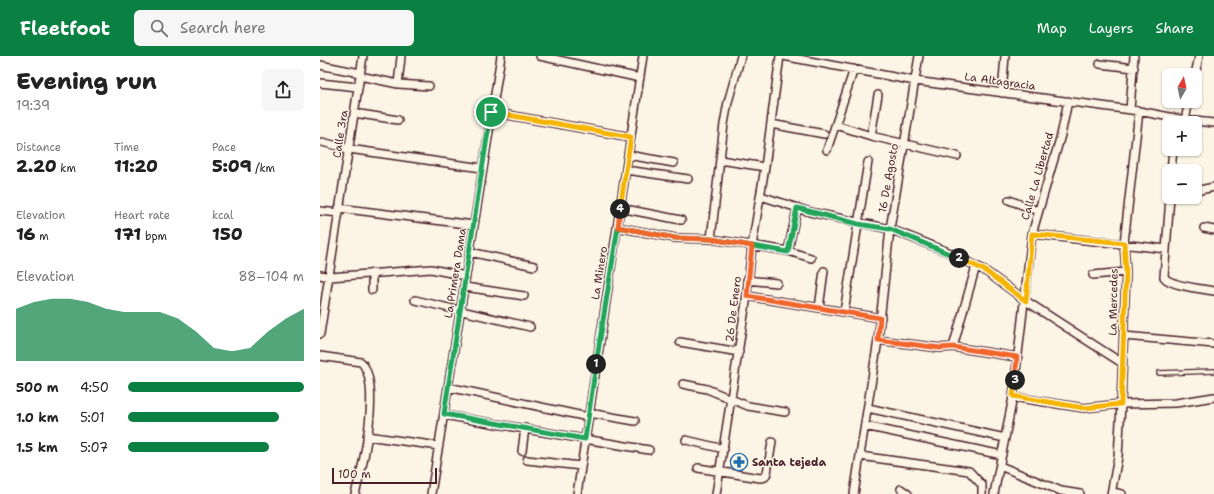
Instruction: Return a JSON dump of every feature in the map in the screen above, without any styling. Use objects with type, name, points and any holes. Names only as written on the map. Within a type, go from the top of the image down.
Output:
[{"type":"street","name":"Calle 3ra","points":[[320,334],[363,56]]},
{"type":"street","name":"La Primera Dama","points":[[431,494],[501,56]]},
{"type":"street","points":[[544,56],[640,78]]},
{"type":"street","name":"La Minero","points":[[576,494],[643,56]]},
{"type":"street","points":[[711,239],[728,102],[741,56]]},
{"type":"street","name":"26 De Enero","points":[[716,494],[739,352],[747,296],[747,280],[765,167],[780,56]]},
{"type":"street","name":"La Altagracia","points":[[783,56],[915,81],[1139,111],[1162,117]]},
{"type":"street","name":"16 De Agosto","points":[[854,494],[878,340],[890,229],[919,56]]},
{"type":"street","points":[[1002,93],[1006,56]]},
{"type":"street","points":[[1130,110],[1134,56]]},
{"type":"street","points":[[1196,68],[1199,56]]},
{"type":"street","points":[[398,84],[401,57]]},
{"type":"street","points":[[1100,64],[1134,68]]},
{"type":"street","points":[[320,65],[398,84],[429,86]]},
{"type":"street","points":[[827,150],[854,69]]},
{"type":"street","points":[[320,83],[358,87]]},
{"type":"street","points":[[871,136],[878,95]]},
{"type":"street","name":"Calle La Libertad","points":[[994,494],[1013,396],[1022,309],[1026,301],[1032,234],[1061,135],[1068,101]]},
{"type":"street","name":"La Mercedes","points":[[1112,493],[1118,457],[1121,404],[1126,272],[1124,243],[1139,111]]},
{"type":"street","points":[[491,112],[631,137]]},
{"type":"street","points":[[354,113],[398,120]]},
{"type":"street","name":"La Altagracia","points":[[1202,122],[1214,123]]},
{"type":"street","points":[[771,124],[824,134]]},
{"type":"street","points":[[836,125],[871,136],[957,156]]},
{"type":"street","points":[[322,142],[349,149],[482,168]]},
{"type":"street","points":[[628,155],[674,163]]},
{"type":"street","points":[[720,160],[765,167]]},
{"type":"street","points":[[844,312],[868,162]]},
{"type":"street","points":[[626,170],[688,179]]},
{"type":"street","points":[[1202,190],[1214,187]]},
{"type":"street","points":[[760,196],[797,208],[858,224],[890,229],[948,252],[976,266],[1026,301],[1122,363]]},
{"type":"street","points":[[1009,200],[1038,211]]},
{"type":"street","points":[[1169,204],[1164,274],[1166,280],[1185,286],[1214,291]]},
{"type":"street","points":[[620,208],[681,220]]},
{"type":"street","points":[[788,252],[797,208]]},
{"type":"street","points":[[320,210],[339,210],[474,225]]},
{"type":"street","points":[[618,227],[675,238],[711,239],[788,252],[811,258]]},
{"type":"street","points":[[1204,228],[1214,230]]},
{"type":"street","points":[[1032,234],[1124,243],[1166,249]]},
{"type":"street","points":[[470,252],[534,266]]},
{"type":"street","points":[[953,347],[976,266]]},
{"type":"street","points":[[320,275],[330,277],[431,269],[466,276]]},
{"type":"street","points":[[819,308],[824,271]]},
{"type":"street","points":[[1093,275],[1126,272]]},
{"type":"street","points":[[372,273],[372,290]]},
{"type":"street","points":[[747,280],[777,283]]},
{"type":"street","points":[[465,287],[524,296]]},
{"type":"street","points":[[747,296],[880,318]]},
{"type":"street","points":[[415,300],[530,326]]},
{"type":"street","points":[[1124,336],[1214,344]]},
{"type":"street","points":[[878,340],[940,348],[953,347],[1017,357]]},
{"type":"street","points":[[680,342],[739,352]]},
{"type":"street","points":[[320,356],[354,360],[361,362],[365,366],[370,396],[368,436],[363,468],[355,494]]},
{"type":"street","points":[[684,384],[707,389],[732,398],[748,406],[785,412]]},
{"type":"street","points":[[448,387],[589,415],[635,421]]},
{"type":"street","points":[[1013,396],[1084,408],[1121,404],[1176,404],[1214,397]]},
{"type":"street","points":[[868,408],[1006,438]]},
{"type":"street","points":[[444,414],[649,450]]},
{"type":"street","points":[[865,426],[1002,454]]},
{"type":"street","points":[[522,451],[525,428]]},
{"type":"street","points":[[368,436],[439,446]]},
{"type":"street","points":[[686,440],[724,449]]},
{"type":"street","points":[[698,468],[760,478],[765,477],[772,442]]},
{"type":"street","points":[[860,456],[969,471],[982,485],[982,494]]},
{"type":"street","points":[[527,460],[581,466]]},
{"type":"street","points":[[1000,466],[1061,491],[1080,494]]},
{"type":"street","points":[[901,489],[908,494]]},
{"type":"street","points":[[1112,493],[1122,494]]},
{"type":"lane","points":[[1159,373],[1214,370]]},
{"type":"place","name":"Santa tejeda","points":[[739,462]]},
{"type":"route","points":[[491,112],[444,414],[585,439],[618,227],[675,238],[711,239],[788,252],[797,208],[858,224],[890,229],[914,238],[948,252],[984,270],[1026,301],[1032,234],[1124,243],[1126,272],[1121,404],[1084,408],[1013,396],[1017,357],[953,347],[940,348],[878,340],[880,318],[747,296],[747,280],[752,246],[711,239],[675,238],[618,227],[631,137],[491,112]]}]
